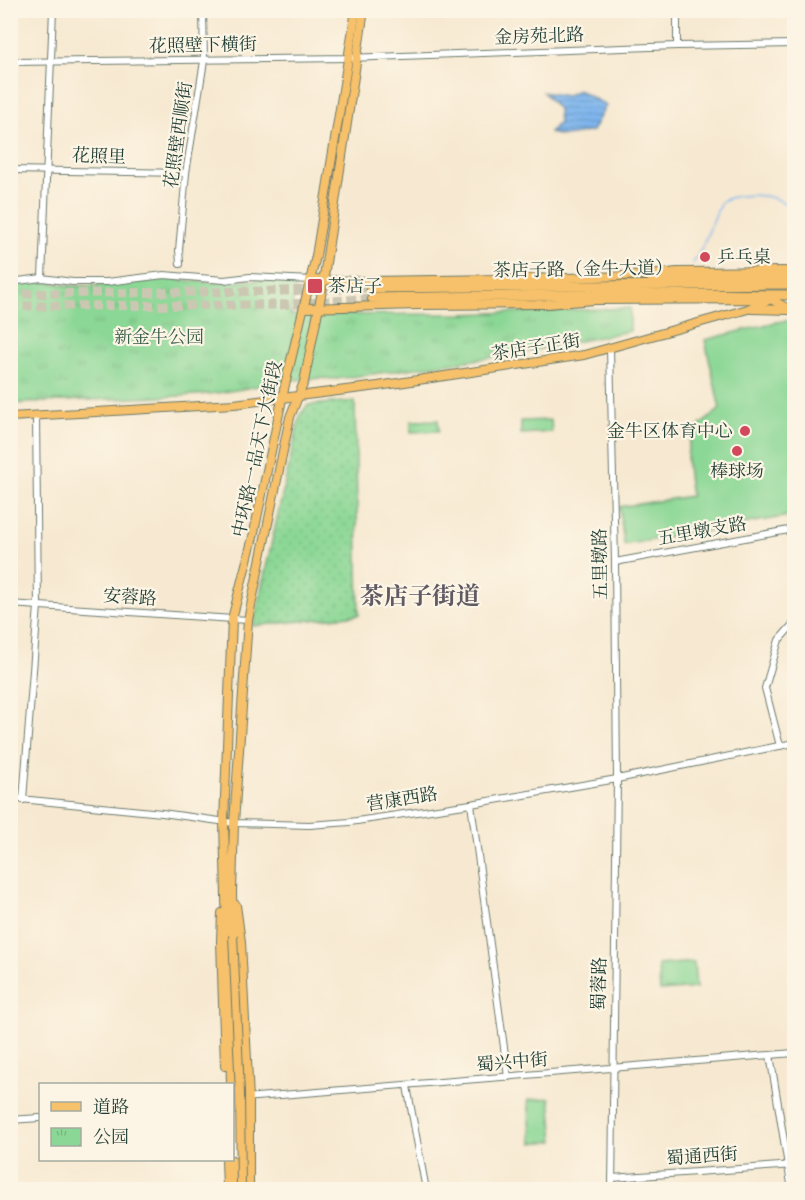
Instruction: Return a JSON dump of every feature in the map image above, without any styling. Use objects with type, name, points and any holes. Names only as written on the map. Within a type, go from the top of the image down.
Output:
[{"type":"highway","points":[[635,286],[664,279],[692,277],[795,277]]},
{"type":"highway","name":"茶店子路（金牛大道）","points":[[371,288],[795,284]]},
{"type":"highway","points":[[372,298],[630,294],[771,297],[795,295]]},
{"type":"highway","points":[[771,297],[795,301]]},
{"type":"main road","name":"中环路一品天下大街段","points":[[226,1083],[221,917],[229,894],[248,620],[291,417],[304,382],[324,281],[356,10]]},
{"type":"main road","name":"中环路一品天下大街段","points":[[230,936],[224,822],[232,618],[253,537],[311,280],[352,58],[364,10]]},
{"type":"main road","points":[[571,287],[677,272],[795,271]]},
{"type":"main road","points":[[311,280],[414,281],[650,275]]},
{"type":"main road","points":[[304,308],[771,297],[792,311]]},
{"type":"main road","name":"茶店子正街","points":[[283,398],[584,355],[748,309],[771,297]]},
{"type":"main road","points":[[748,309],[792,311]]},
{"type":"main road","points":[[10,417],[190,407],[283,398]]},
{"type":"main road","name":"中环路一品天下大街段","points":[[229,894],[238,914],[241,942],[249,1099],[249,1190]]},
{"type":"main road","points":[[230,936],[231,1083]]},
{"type":"main road","points":[[230,936],[240,1094],[241,1190]]},
{"type":"main road","points":[[226,1161],[227,1190]]},
{"type":"main road","points":[[232,1161],[233,1190]]},
{"type":"street","points":[[42,278],[53,10]]},
{"type":"street","name":"花照壁西顺街","points":[[180,264],[179,250],[186,173],[204,61],[203,10]]},
{"type":"street","points":[[676,10],[677,46]]},
{"type":"street","name":"金房苑北路","points":[[352,58],[795,44]]},
{"type":"street","name":"花照壁下横街","points":[[10,62],[352,58]]},
{"type":"street","name":"花照里","points":[[10,170],[186,173]]},
{"type":"street","points":[[10,282],[42,278],[74,282],[107,282],[164,275],[224,280],[250,277],[311,280]]},
{"type":"street","name":"五里墩路","points":[[610,349],[617,778]]},
{"type":"street","points":[[23,800],[38,606],[36,416]]},
{"type":"street","name":"五里墩支路","points":[[615,562],[795,529]]},
{"type":"street","name":"安蓉路","points":[[10,604],[248,620]]},
{"type":"street","points":[[780,746],[765,688],[779,640],[795,623]]},
{"type":"street","name":"营康西路","points":[[10,798],[162,813],[234,824],[309,825],[350,822],[471,804],[795,744]]},
{"type":"street","name":"蜀蓉路","points":[[612,1190],[617,778]]},
{"type":"street","points":[[471,804],[508,1077]]},
{"type":"street","name":"蜀兴中街","points":[[234,1099],[795,1053]]},
{"type":"street","points":[[770,1055],[791,1165],[792,1190]]},
{"type":"street","points":[[407,1086],[426,1190]]},
{"type":"street","points":[[10,1120],[39,1118]]},
{"type":"street","name":"蜀通西街","points":[[612,1178],[791,1165]]},
{"type":"green space","name":"新金牛公园","points":[[162,278],[215,283],[264,280],[297,283],[290,315],[462,314],[630,308],[630,331],[509,355],[336,379],[303,379],[208,394],[11,404],[10,285],[43,281],[70,286],[92,286]]},
{"type":"green space","name":"金牛区体育中心","points":[[794,320],[794,515],[624,545],[619,507],[691,496],[687,470],[689,443],[698,427],[720,409],[705,340],[776,322]]},
{"type":"green space","points":[[355,401],[359,615],[253,626],[300,415],[308,405]]},
{"type":"green space","points":[[438,420],[439,431],[411,432],[411,421]]},
{"type":"green space","points":[[551,420],[552,432],[521,434],[521,421]]},
{"type":"green space","points":[[694,962],[696,988],[660,991],[658,965]]},
{"type":"green space","points":[[550,1098],[554,1141],[532,1143],[528,1100]]},
{"type":"water","points":[[578,90],[606,105],[592,131],[565,136],[549,132],[559,123],[558,109],[543,92],[566,96]]},
{"type":"waterway","points":[[693,263],[721,202],[726,199],[746,195],[761,196],[776,199],[794,208]]},
{"type":"tunnel","points":[[10,294],[371,288]]},
{"type":"tunnel","points":[[10,306],[280,305],[372,298]]},
{"type":"place","name":"乒乓桌","points":[[705,257]]},
{"type":"place","name":"茶店子","points":[[315,286]]},
{"type":"place","name":"金牛区体育中心","points":[[745,431]]},
{"type":"place","name":"棒球场","points":[[737,451]]},
{"type":"district","name":"茶店子街道","points":[[420,596]]}]
